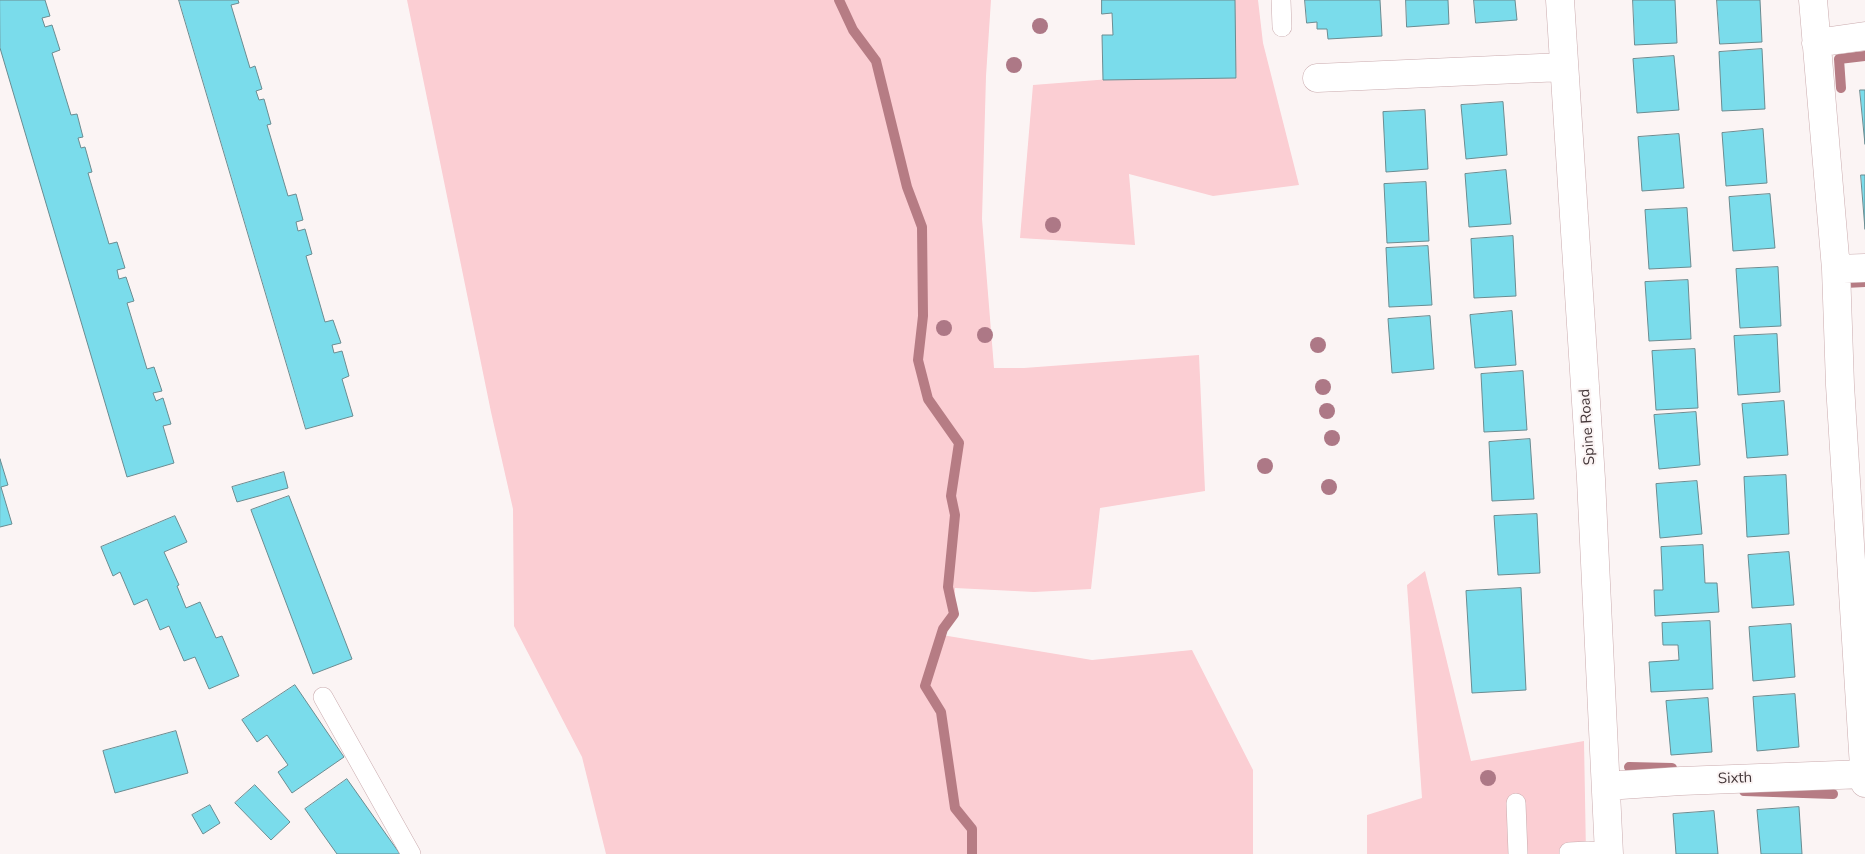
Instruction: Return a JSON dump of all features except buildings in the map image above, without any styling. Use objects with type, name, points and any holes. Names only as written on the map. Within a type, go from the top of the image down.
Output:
[{"type":"street","name":"Spine Road","points":[[1560,0],[1591,479],[1609,853]]},
{"type":"street","points":[[1813,0],[1836,269],[1840,385],[1865,783]]},
{"type":"street","points":[[1816,43],[1865,36]]},
{"type":"street","points":[[1317,78],[1563,67]]},
{"type":"street","points":[[1836,269],[1865,268]]},
{"type":"street","name":"Sixth","points":[[1606,786],[1681,781],[1864,774]]},
{"type":"lane","points":[[1281,0],[1282,27]]},
{"type":"lane","points":[[323,696],[411,854]]},
{"type":"lane","points":[[1516,803],[1518,854]]},
{"type":"lane","points":[[1569,854],[1569,852],[1588,851],[1609,853]]},
{"type":"shaded area","points":[[407,0],[991,0],[986,76],[982,219],[994,368],[1024,368],[1199,355],[1205,491],[1100,508],[1091,589],[1034,592],[955,588],[954,614],[942,635],[1092,660],[1192,650],[1253,770],[1253,854],[606,854],[582,757],[514,626],[513,509],[491,412]]},
{"type":"shaded area","points":[[1230,0],[1258,0],[1263,43],[1299,185],[1213,196],[1129,174],[1135,245],[1020,238],[1033,85],[1123,78],[1237,78],[1230,29]]},
{"type":"shaded area","points":[[1425,571],[1471,761],[1584,741],[1586,854],[1367,854],[1367,815],[1422,798],[1407,585]]},
{"type":"waterway","points":[[839,0],[853,30],[876,61],[907,187],[922,227],[923,316],[918,360],[928,399],[959,443],[951,496],[955,515],[948,587],[954,614],[943,629],[925,686],[941,712],[955,808],[972,829],[972,854]]},
{"type":"waterway","points":[[1841,88],[1839,59],[1865,56]]},
{"type":"waterway","points":[[1845,283],[1865,282]]},
{"type":"waterway","points":[[1629,767],[1672,768]]},
{"type":"waterway","points":[[1744,791],[1833,794]]}]
